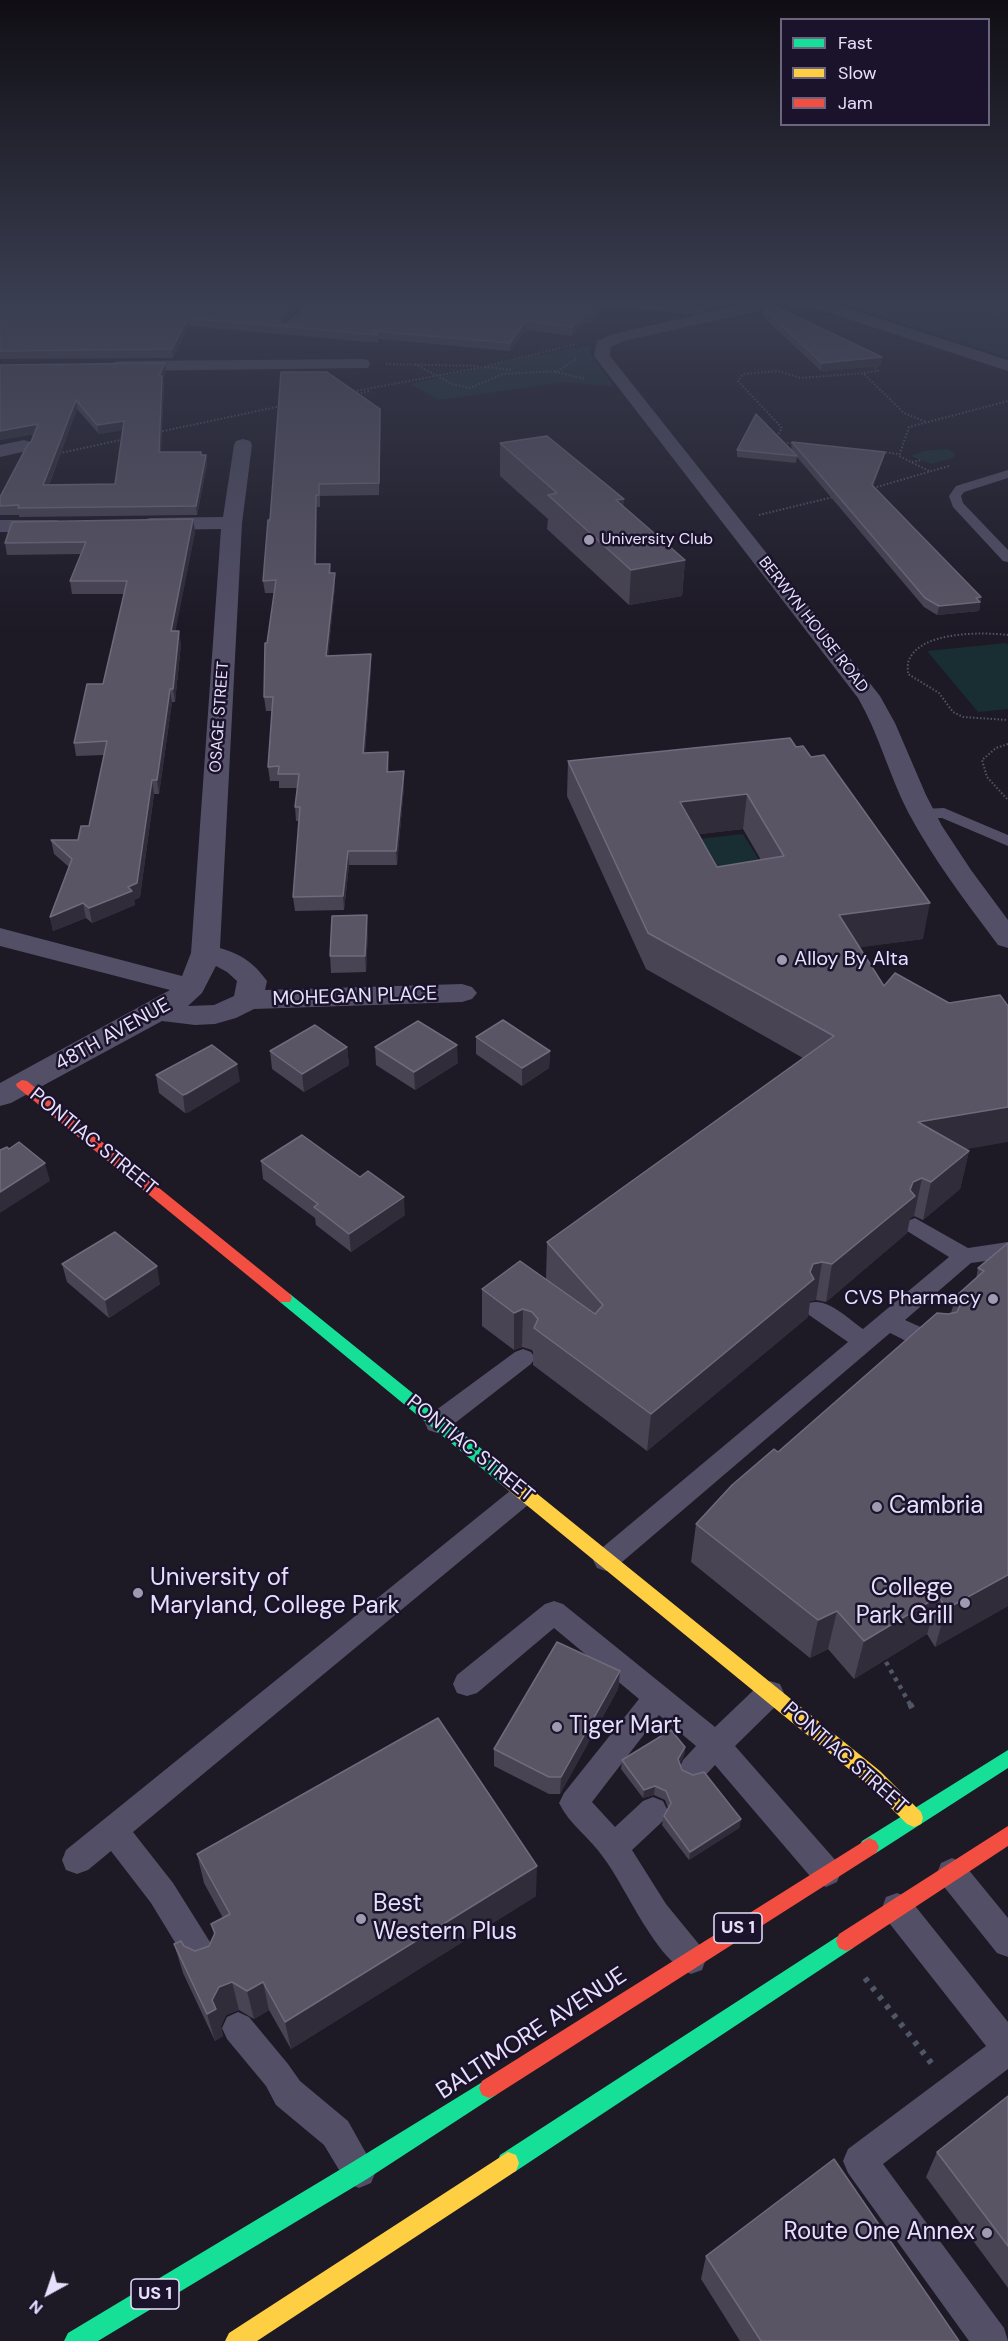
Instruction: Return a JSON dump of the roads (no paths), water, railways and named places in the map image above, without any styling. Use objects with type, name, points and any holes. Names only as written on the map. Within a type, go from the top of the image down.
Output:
[{"type":"main road","name":"PONTIAC STREET","points":[[11,1090],[525,1493],[873,1777],[914,1818]]},
{"type":"main road","name":"BALTIMORE AVENUE","points":[[76,2341],[359,2171],[1008,1758]]},
{"type":"main road","points":[[237,2341],[1008,1835]]},
{"type":"street","name":"BERWYN HOUSE ROAD","points":[[647,413],[880,713],[899,765],[922,814],[942,848],[1006,932]]},
{"type":"street","name":"OSAGE STREET","points":[[192,987],[205,953],[232,523],[243,444]]},
{"type":"street","points":[[0,451],[24,446]]},
{"type":"street","points":[[135,525],[232,523]]},
{"type":"street","points":[[0,526],[75,525]]},
{"type":"street","points":[[0,937],[192,987]]},
{"type":"street","name":"MOHEGAN PLACE","points":[[205,953],[226,959],[243,968],[252,981],[248,1000]]},
{"type":"street","name":"48TH AVENUE","points":[[11,1090],[159,1011],[192,987]]},
{"type":"street","name":"MOHEGAN PLACE","points":[[159,1011],[199,1017],[230,1012],[248,1000],[462,993]]},
{"type":"lane","points":[[1008,474],[960,489],[955,496],[957,504],[1008,558]]},
{"type":"lane","points":[[987,480],[1007,489]]},
{"type":"lane","points":[[922,814],[944,813],[1008,841]]},
{"type":"lane","points":[[915,1226],[965,1256]]},
{"type":"lane","points":[[606,1560],[965,1256],[1008,1250]]},
{"type":"lane","points":[[817,1309],[864,1341]]},
{"type":"lane","points":[[887,1322],[937,1344]]},
{"type":"lane","points":[[438,1423],[523,1358]]},
{"type":"lane","points":[[77,1860],[525,1493]]},
{"type":"lane","points":[[467,1684],[554,1612],[716,1745],[826,1872]]},
{"type":"lane","points":[[693,1768],[770,1693]]},
{"type":"lane","points":[[657,1697],[574,1803],[614,1847],[655,1915],[691,1959]]},
{"type":"lane","points":[[614,1847],[653,1811]]},
{"type":"lane","points":[[114,1831],[162,1893],[204,1961]]},
{"type":"lane","points":[[952,1873],[1008,1942]]},
{"type":"lane","points":[[897,1908],[1008,2048],[860,2161],[992,2341]]},
{"type":"lane","points":[[238,2028],[277,2075],[288,2093],[336,2133],[359,2171]]},
{"type":"place","name":"University Club","points":[[589,540]]},
{"type":"place","name":"Alloy By Alta","points":[[782,960]]},
{"type":"place","name":"CVS Pharmacy","points":[[993,1299]]},
{"type":"place","name":"Cambria","points":[[877,1507]]},
{"type":"place","name":"University of Maryland, College Park","points":[[138,1593]]},
{"type":"place","name":"College Park Grill","points":[[965,1603]]},
{"type":"place","name":"Tiger Mart","points":[[557,1727]]},
{"type":"place","name":"Best Western Plus","points":[[361,1919]]},
{"type":"place","name":"Route One Annex","points":[[987,2233]]}]
